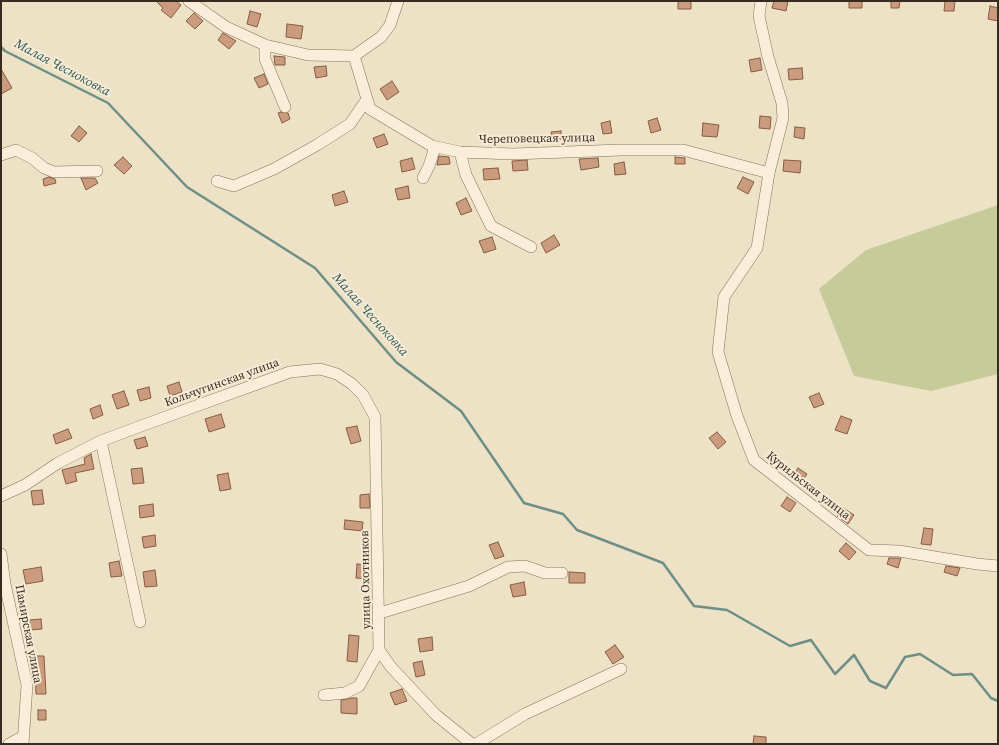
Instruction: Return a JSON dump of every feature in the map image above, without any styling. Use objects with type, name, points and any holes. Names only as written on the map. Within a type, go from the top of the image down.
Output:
[{"type":"street","points":[[189,1],[226,27],[265,45],[308,55],[354,56],[382,37],[390,25],[398,1]]},
{"type":"street","points":[[761,1],[759,16],[768,58],[782,103],[783,118],[769,173]]},
{"type":"street","points":[[265,45],[265,59],[285,107]]},
{"type":"street","name":"Череповецкая улица","points":[[354,56],[370,109],[401,129],[435,146],[460,152],[513,154],[621,150],[683,150],[769,173]]},
{"type":"street","points":[[217,181],[234,186],[274,169],[317,145],[350,124],[367,99]]},
{"type":"street","points":[[423,178],[429,166],[435,146]]},
{"type":"street","points":[[1,155],[16,150],[32,158],[44,168],[54,172],[97,170]]},
{"type":"street","points":[[460,152],[466,175],[491,226],[531,247]]},
{"type":"street","name":"Курильская улица","points":[[769,173],[757,248],[724,297],[718,352],[737,416],[754,460],[869,550],[899,551],[998,566]]},
{"type":"street","name":"Кольчугинская улица","points":[[1,496],[25,485],[58,463],[101,441],[290,372],[320,369],[337,374],[352,384]]},
{"type":"street","name":"улица Охотников","points":[[352,384],[363,395],[375,418],[380,650]]},
{"type":"street","points":[[101,441],[140,622]]},
{"type":"street","name":"Памирская улица","points":[[1,554],[5,584],[27,684],[23,741]]},
{"type":"street","points":[[380,613],[469,586],[508,567],[525,566],[545,573],[562,573]]},
{"type":"street","points":[[324,695],[345,693],[359,686],[380,650],[391,667],[436,715],[472,744]]},
{"type":"street","points":[[476,744],[525,714],[621,669]]},
{"type":"street","points":[[9,744],[23,741]]},
{"type":"green space","points":[[998,205],[998,374],[931,391],[854,376],[819,289],[866,250]]},
{"type":"building","points":[[156,1],[176,1],[181,5],[171,18],[161,10],[163,8]]},
{"type":"building","points":[[678,1],[691,1],[691,9],[678,9]]},
{"type":"building","points":[[774,1],[788,1],[786,11],[772,8]]},
{"type":"building","points":[[849,1],[862,1],[862,8],[849,8]]},
{"type":"building","points":[[891,1],[900,1],[899,8],[891,8]]},
{"type":"building","points":[[945,1],[955,1],[954,11],[944,11]]},
{"type":"building","points":[[990,6],[998,8],[998,21],[988,19]]},
{"type":"building","points":[[250,11],[261,14],[257,27],[247,24]]},
{"type":"building","points":[[194,13],[203,21],[195,29],[186,21]]},
{"type":"building","points":[[287,24],[303,26],[301,39],[286,37]]},
{"type":"building","points":[[223,33],[236,41],[229,49],[218,40]]},
{"type":"building","points":[[274,56],[285,57],[285,65],[275,65]]},
{"type":"building","points":[[760,58],[762,70],[751,72],[749,60]]},
{"type":"building","points":[[326,66],[327,76],[316,78],[314,67]]},
{"type":"building","points":[[802,68],[803,79],[789,80],[788,69]]},
{"type":"building","points":[[1,69],[12,88],[1,94]]},
{"type":"building","points":[[264,74],[268,84],[259,88],[254,78]]},
{"type":"building","points":[[392,81],[399,92],[387,100],[380,89]]},
{"type":"building","points":[[278,113],[288,113],[290,119],[282,123]]},
{"type":"building","points":[[760,116],[771,117],[770,129],[759,128]]},
{"type":"building","points":[[657,118],[661,130],[651,133],[648,121]]},
{"type":"building","points":[[610,121],[612,133],[603,134],[601,123]]},
{"type":"building","points":[[703,123],[719,125],[717,137],[702,136]]},
{"type":"building","points":[[79,126],[87,133],[79,142],[71,136]]},
{"type":"building","points":[[795,127],[805,128],[804,139],[794,137]]},
{"type":"building","points":[[561,131],[561,139],[552,140],[551,132]]},
{"type":"building","points":[[384,134],[388,144],[377,148],[373,138]]},
{"type":"building","points":[[439,156],[449,157],[450,164],[437,165]]},
{"type":"building","points":[[123,157],[132,166],[124,174],[114,165]]},
{"type":"building","points":[[675,157],[685,158],[685,164],[675,164]]},
{"type":"building","points":[[412,158],[415,169],[402,172],[400,161]]},
{"type":"building","points":[[598,158],[599,167],[581,170],[579,159]]},
{"type":"building","points":[[527,160],[528,170],[513,171],[512,161]]},
{"type":"building","points":[[784,160],[801,161],[800,173],[783,171]]},
{"type":"building","points":[[624,162],[626,174],[615,175],[614,164]]},
{"type":"building","points":[[498,168],[500,179],[484,180],[483,169]]},
{"type":"building","points":[[49,177],[55,179],[56,183],[44,186],[43,179]]},
{"type":"building","points":[[743,177],[754,182],[748,194],[737,188]]},
{"type":"building","points":[[81,178],[95,178],[98,183],[86,190]]},
{"type":"building","points":[[408,186],[410,198],[398,200],[395,189]]},
{"type":"building","points":[[344,191],[348,202],[335,206],[332,195]]},
{"type":"building","points":[[466,198],[472,211],[461,215],[456,203]]},
{"type":"building","points":[[554,235],[560,245],[546,253],[541,243]]},
{"type":"building","points":[[492,237],[496,249],[484,253],[479,241]]},
{"type":"building","points":[[179,382],[182,392],[170,396],[167,386]]},
{"type":"building","points":[[149,387],[151,398],[140,401],[137,390]]},
{"type":"building","points":[[124,391],[129,405],[117,409],[112,395]]},
{"type":"building","points":[[819,393],[824,404],[814,408],[809,397]]},
{"type":"building","points":[[100,405],[103,415],[93,419],[90,409]]},
{"type":"building","points":[[221,414],[225,427],[209,432],[205,419]]},
{"type":"building","points":[[841,416],[852,420],[847,434],[835,430]]},
{"type":"building","points":[[357,426],[361,441],[351,444],[346,428]]},
{"type":"building","points":[[68,429],[72,438],[56,444],[53,435]]},
{"type":"building","points":[[717,432],[726,442],[718,449],[709,438]]},
{"type":"building","points":[[145,437],[148,446],[137,449],[134,440]]},
{"type":"building","points":[[91,454],[94,469],[75,473],[77,481],[66,484],[62,470],[85,464],[84,458]]},
{"type":"building","points":[[142,468],[144,483],[133,484],[131,469]]},
{"type":"building","points":[[798,468],[807,474],[801,483],[792,478]]},
{"type":"building","points":[[228,473],[231,489],[220,491],[217,475]]},
{"type":"building","points":[[42,490],[44,504],[33,505],[31,491]]},
{"type":"building","points":[[369,494],[370,508],[360,508],[360,495]]},
{"type":"building","points":[[787,497],[796,503],[790,512],[781,506]]},
{"type":"building","points":[[153,504],[154,516],[140,518],[139,506]]},
{"type":"building","points":[[843,508],[854,515],[848,524],[837,516]]},
{"type":"building","points":[[345,520],[363,522],[362,531],[344,529]]},
{"type":"building","points":[[924,528],[933,529],[931,545],[921,544]]},
{"type":"building","points":[[155,535],[156,546],[144,548],[142,537]]},
{"type":"building","points":[[498,542],[504,556],[495,559],[489,545]]},
{"type":"building","points":[[846,543],[856,552],[849,560],[839,551]]},
{"type":"building","points":[[889,558],[901,558],[898,568],[887,564]]},
{"type":"building","points":[[119,561],[122,576],[111,577],[109,563]]},
{"type":"building","points":[[357,564],[369,565],[368,579],[356,578]]},
{"type":"building","points":[[946,566],[960,568],[957,576],[944,572]]},
{"type":"building","points":[[41,567],[43,581],[26,584],[23,570]]},
{"type":"building","points":[[155,570],[157,586],[145,587],[143,572]]},
{"type":"building","points":[[569,572],[585,573],[585,583],[569,583]]},
{"type":"building","points":[[524,582],[526,595],[513,597],[510,585]]},
{"type":"building","points":[[41,619],[42,629],[30,630],[29,620]]},
{"type":"building","points":[[349,635],[359,636],[357,662],[347,661]]},
{"type":"building","points":[[432,637],[433,650],[420,652],[418,639]]},
{"type":"building","points":[[615,645],[624,657],[613,664],[605,652]]},
{"type":"building","points":[[33,656],[44,656],[46,694],[36,694]]},
{"type":"building","points":[[422,661],[425,675],[416,677],[413,663]]},
{"type":"building","points":[[402,689],[407,701],[395,705],[390,693]]},
{"type":"building","points":[[357,698],[357,714],[341,713],[341,700]]},
{"type":"building","points":[[38,710],[46,710],[46,720],[38,720]]},
{"type":"building","points":[[754,736],[766,737],[766,744],[753,744]]},
{"type":"waterway","name":"Малая Чесноковка","points":[[1,47],[5,51],[108,103],[187,187],[315,268],[396,362],[461,411],[524,503],[563,514],[577,530],[663,563],[694,606],[727,610],[790,646],[811,640],[835,674],[854,655],[870,681],[886,688],[905,657],[920,654],[953,675],[972,674],[991,698],[998,701]]}]
